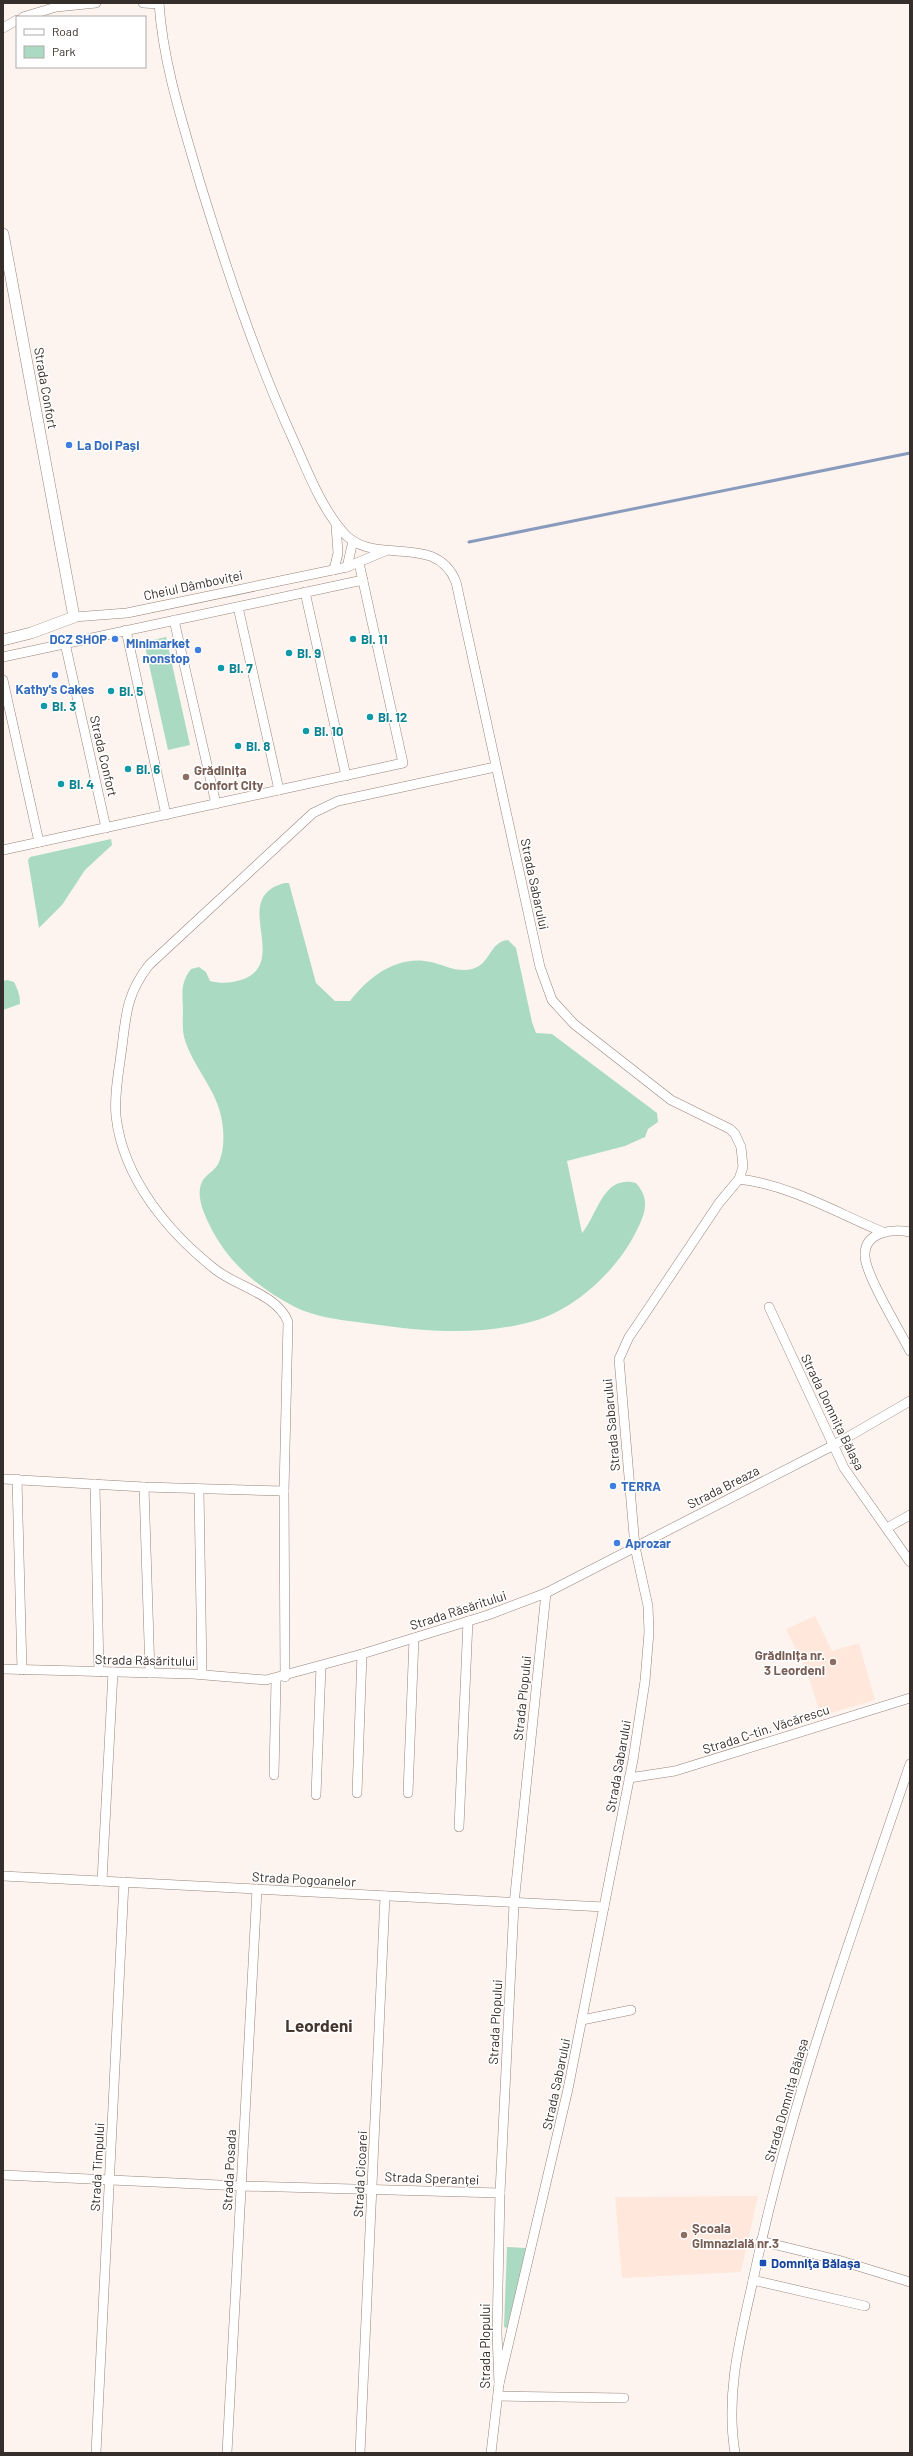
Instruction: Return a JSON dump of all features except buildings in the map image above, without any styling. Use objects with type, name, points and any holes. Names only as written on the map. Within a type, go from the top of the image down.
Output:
[{"type":"street","points":[[26,16],[56,7],[96,3]]},
{"type":"street","points":[[143,3],[159,4],[166,54],[177,101],[230,280],[277,403],[314,484],[336,524],[353,541],[347,567]]},
{"type":"street","points":[[3,28],[16,21]]},
{"type":"street","name":"Strada Confort","points":[[3,234],[74,617]]},
{"type":"street","points":[[334,570],[338,546],[336,524]]},
{"type":"street","name":"Strada Sabarului","points":[[353,541],[364,546],[388,550],[419,552],[434,557],[448,566],[454,576],[540,967],[552,1000],[574,1024],[671,1100],[730,1129],[738,1141],[742,1153],[743,1167],[740,1179],[719,1203],[629,1337],[619,1359],[635,1547],[646,1594],[649,1632],[644,1688],[629,1778],[582,2020],[560,2125],[499,2384]]},
{"type":"street","name":"Cheiul Dâmboviței","points":[[3,640],[30,633],[74,617],[118,614],[347,567],[388,550]]},
{"type":"street","points":[[3,850],[403,763],[359,562]]},
{"type":"street","points":[[3,657],[363,580]]},
{"type":"street","points":[[305,592],[346,776]]},
{"type":"street","points":[[164,605],[171,621],[216,804]]},
{"type":"street","points":[[238,606],[279,790]]},
{"type":"street","points":[[126,630],[166,815]]},
{"type":"street","name":"Strada Confort","points":[[65,643],[106,828]]},
{"type":"street","points":[[3,680],[39,842]]},
{"type":"street","points":[[274,1775],[280,1678],[288,1322],[276,1305],[222,1275],[185,1242],[153,1206],[134,1173],[119,1130],[116,1104],[129,1000],[139,978],[149,966],[313,814],[338,802],[495,767]]},
{"type":"street","points":[[740,1179],[766,1184],[793,1193],[883,1232]]},
{"type":"street","points":[[910,1232],[897,1230],[883,1232],[869,1243],[865,1255],[866,1263],[910,1351]]},
{"type":"street","name":"Strada Domnița Bălașa","points":[[769,1307],[847,1474],[910,1562]]},
{"type":"street","name":"Strada Breaza","points":[[546,1593],[834,1445],[910,1401]]},
{"type":"street","points":[[3,1479],[144,1487],[284,1491]]},
{"type":"street","points":[[17,1479],[22,1670]]},
{"type":"street","points":[[95,1484],[99,1672]]},
{"type":"street","points":[[144,1487],[150,1673]]},
{"type":"street","points":[[199,1489],[202,1674]]},
{"type":"street","points":[[886,1528],[910,1515]]},
{"type":"street","name":"Strada Răsăritului","points":[[3,1669],[202,1674],[247,1680],[280,1678],[468,1621],[546,1593]]},
{"type":"street","name":"Strada Plopului","points":[[491,2453],[499,2384],[497,2333],[500,2193],[514,1904],[546,1593]]},
{"type":"street","points":[[458,1827],[468,1621]]},
{"type":"street","points":[[408,1793],[414,1638]]},
{"type":"street","points":[[357,1793],[362,1654]]},
{"type":"street","points":[[316,1795],[321,1666]]},
{"type":"street","points":[[102,1881],[113,1672]]},
{"type":"street","name":"Strada C-tin. Văcărescu","points":[[629,1778],[656,1776],[688,1767],[910,1698]]},
{"type":"street","name":"Strada Domnița Bălașa","points":[[736,2453],[731,2419],[731,2392],[735,2360],[761,2241],[817,2040],[910,1764]]},
{"type":"street","name":"Strada Pogoanelor","points":[[3,1876],[514,1904],[604,1907]]},
{"type":"street","name":"Strada Timpului","points":[[96,2453],[124,1882]]},
{"type":"street","name":"Strada Posada","points":[[227,2453],[257,1889]]},
{"type":"street","name":"Strada Cicoarei","points":[[360,2453],[385,1896]]},
{"type":"street","points":[[582,2020],[631,2010]]},
{"type":"street","name":"Strada Speranței","points":[[3,2175],[241,2186],[500,2193]]},
{"type":"street","points":[[761,2241],[838,2260],[910,2282]]},
{"type":"street","points":[[753,2280],[865,2306]]},
{"type":"street","points":[[497,2333],[511,2335]]},
{"type":"street","points":[[498,2396],[624,2398]]},
{"type":"shaded area","name":"Grădinița nr. 3 Leordeni","points":[[815,1616],[832,1651],[859,1643],[875,1700],[821,1716],[807,1672],[786,1629]]},
{"type":"shaded area","name":"Școala Gimnazială nr.3","points":[[758,2196],[741,2272],[622,2278],[615,2197]]},
{"type":"green space","points":[[166,637],[190,745],[168,750],[144,642]]},
{"type":"green space","points":[[111,839],[112,845],[85,870],[62,905],[39,928],[28,860],[30,857]]},
{"type":"green space","points":[[285,883],[289,883],[316,983],[335,1001],[350,1001],[357,992],[375,976],[396,964],[407,961],[419,960],[456,969],[472,969],[483,963],[497,945],[508,940],[516,948],[532,1022],[536,1033],[552,1034],[657,1113],[658,1122],[648,1129],[645,1137],[625,1146],[567,1161],[582,1233],[603,1198],[616,1184],[625,1182],[636,1183],[644,1195],[645,1201],[642,1219],[628,1246],[606,1274],[580,1298],[550,1315],[534,1321],[492,1329],[471,1331],[428,1330],[346,1321],[311,1313],[281,1300],[245,1273],[234,1262],[216,1238],[202,1208],[200,1191],[203,1180],[216,1167],[221,1157],[223,1139],[222,1121],[214,1096],[192,1058],[184,1037],[183,987],[185,978],[191,969],[199,967],[206,972],[210,981],[223,983],[244,979],[257,970],[262,958],[260,915],[261,901],[269,890]]},
{"type":"green space","points":[[7,980],[14,982],[20,998],[20,1004],[3,1010],[3,981]]},
{"type":"green space","points":[[507,2247],[526,2248],[507,2328],[504,2327]]},
{"type":"waterway","points":[[469,542],[910,453]]},
{"type":"place","name":"La Doi Pași","points":[[69,445]]},
{"type":"place","name":"DCZ SHOP","points":[[115,639]]},
{"type":"place","name":"Bl. 11","points":[[353,639]]},
{"type":"place","name":"Minimarket nonstop","points":[[198,650]]},
{"type":"place","name":"Bl. 9","points":[[289,653]]},
{"type":"place","name":"Bl. 7","points":[[221,668]]},
{"type":"place","name":"Kathy's Cakes","points":[[55,675]]},
{"type":"place","name":"Bl. 5","points":[[111,691]]},
{"type":"place","name":"Bl. 3","points":[[44,706]]},
{"type":"place","name":"Bl. 12","points":[[370,717]]},
{"type":"place","name":"Bl. 10","points":[[306,731]]},
{"type":"place","name":"Bl. 8","points":[[238,746]]},
{"type":"place","name":"Bl. 6","points":[[128,769]]},
{"type":"place","name":"Grădinița Confort City","points":[[186,777]]},
{"type":"place","name":"Bl. 4","points":[[61,784]]},
{"type":"place","name":"TERRA","points":[[613,1486]]},
{"type":"place","name":"Aprozar","points":[[617,1543]]},
{"type":"place","name":"Grădinița nr. 3 Leordeni","points":[[833,1662]]},
{"type":"place","name":"Școala Gimnazială nr.3","points":[[684,2235]]},
{"type":"place","name":"Domniţa Bălaşa","points":[[763,2263]]},
{"type":"district","name":"Leordeni","points":[[319,2026]]}]
